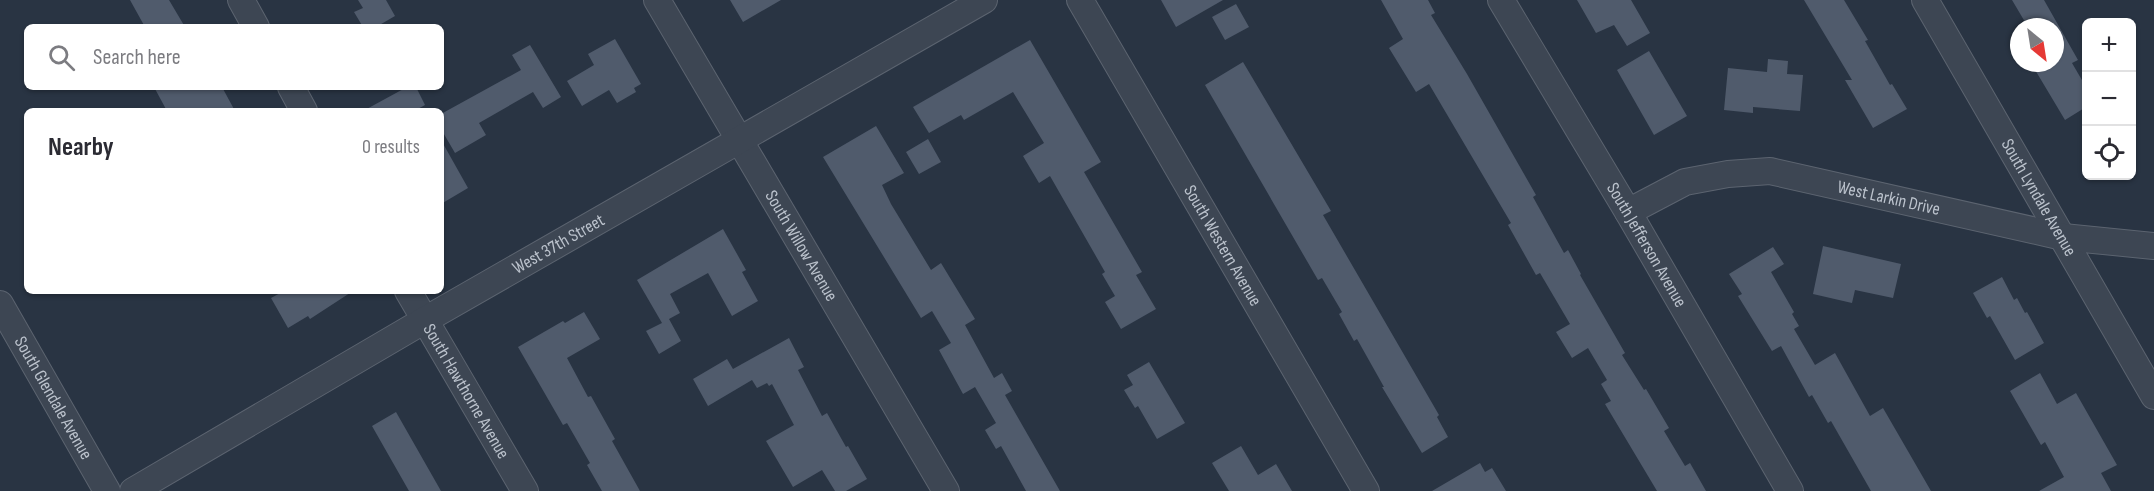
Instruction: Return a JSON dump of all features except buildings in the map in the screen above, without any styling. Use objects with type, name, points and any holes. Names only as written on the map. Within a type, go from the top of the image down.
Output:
[{"type":"street","points":[[240,0],[254,24]]},
{"type":"street","name":"South Willow Avenue","points":[[657,0],[946,491]]},
{"type":"street","name":"West 37th Street","points":[[133,491],[425,320],[984,0]]},
{"type":"street","name":"South Western Avenue","points":[[1080,0],[1366,491]]},
{"type":"street","name":"South Jefferson Avenue","points":[[1501,0],[1628,212],[1790,491]]},
{"type":"street","name":"South Lyndale Avenue","points":[[1925,0],[2154,396]]},
{"type":"street","points":[[293,90],[302,108]]},
{"type":"street","name":"West Larkin Drive","points":[[1628,212],[1685,182],[1728,174],[1770,171],[2063,237],[2154,246]]},
{"type":"street","name":"South Hawthorne Avenue","points":[[410,294],[525,491]]},
{"type":"street","name":"South Glendale Avenue","points":[[0,304],[107,491]]}]
